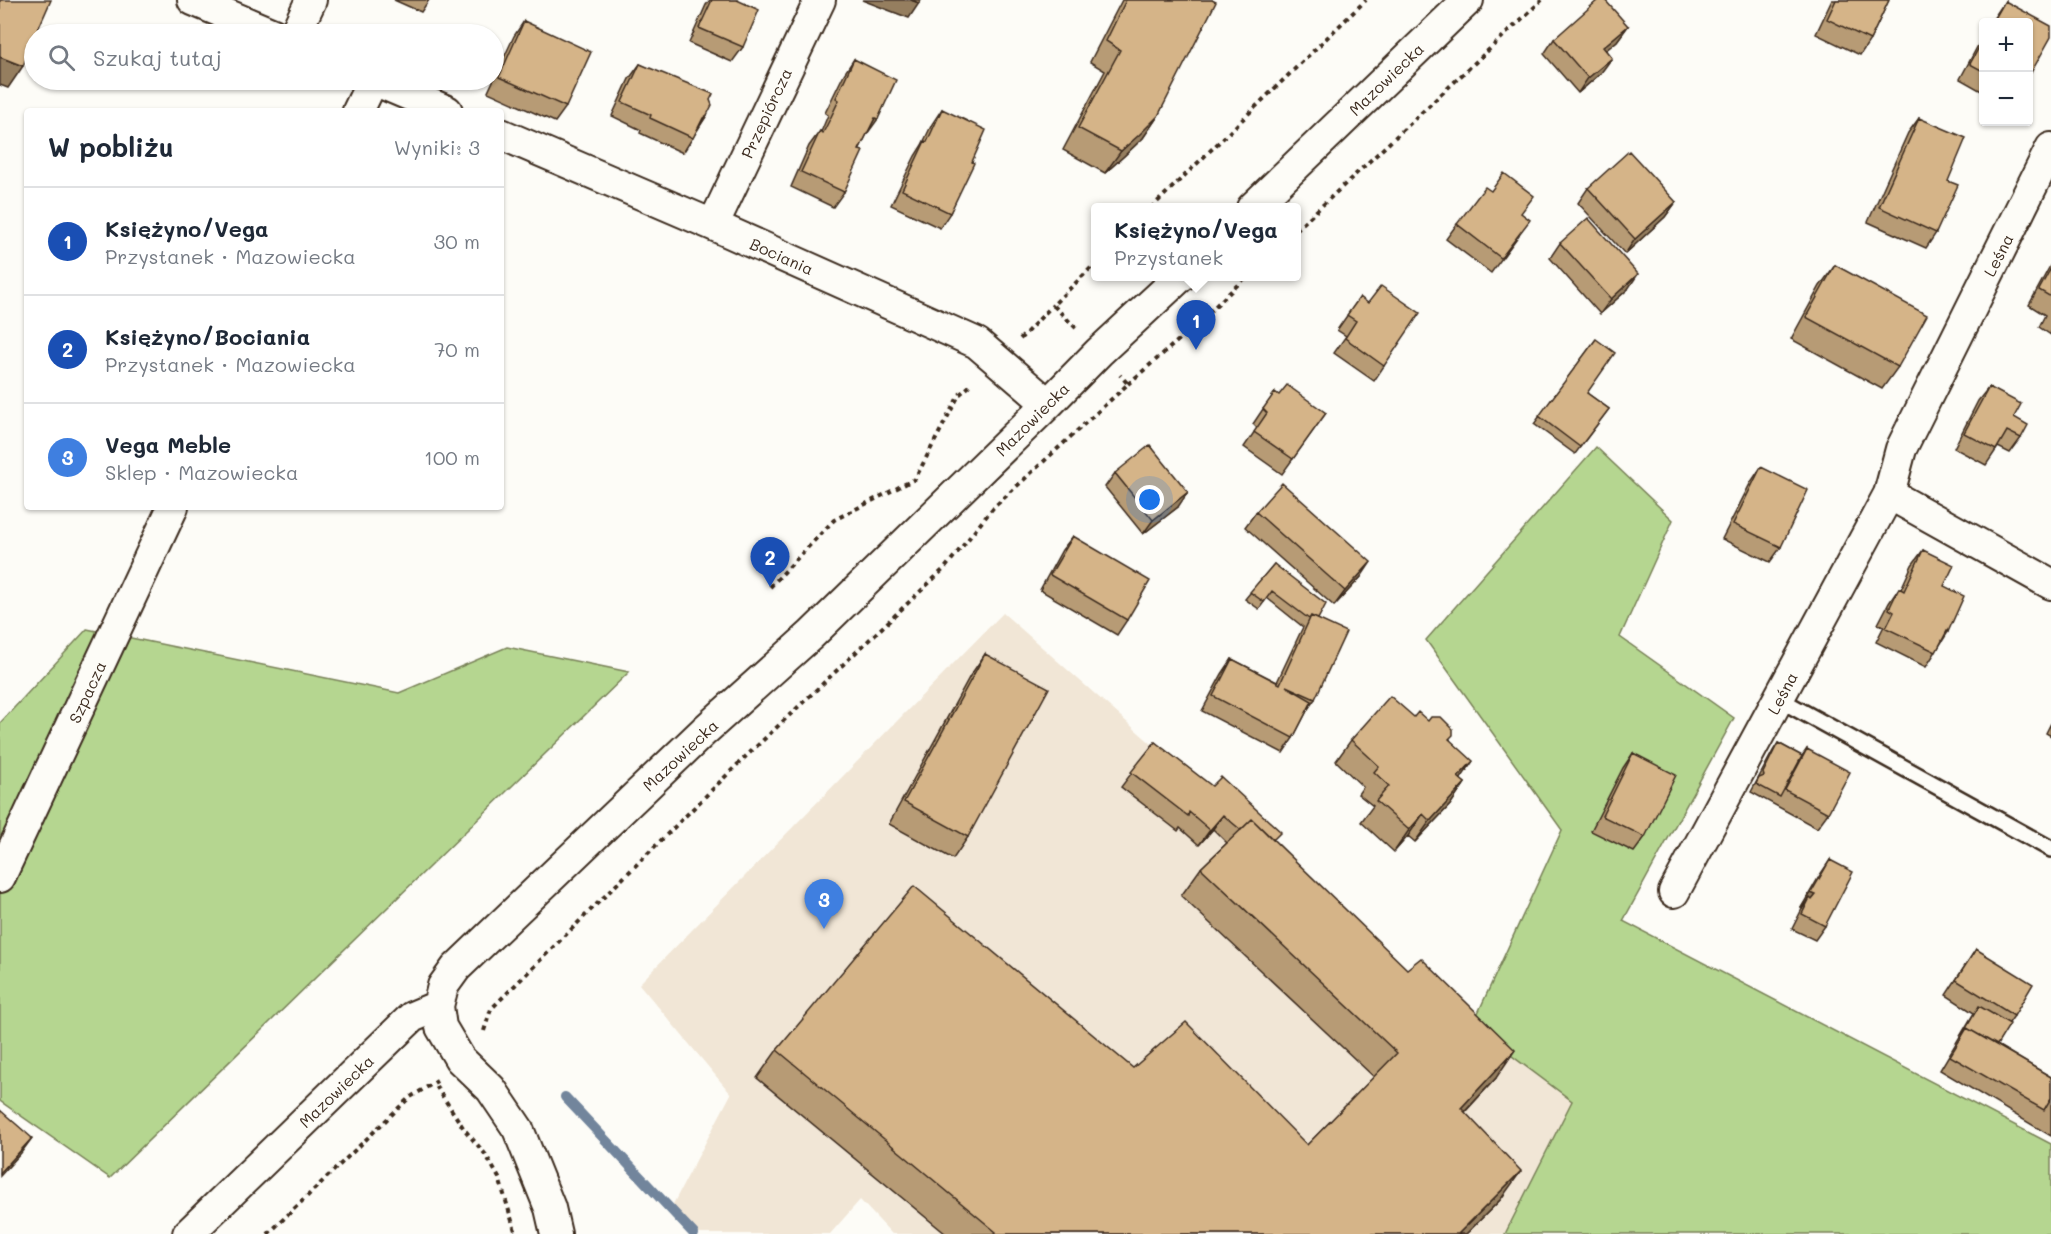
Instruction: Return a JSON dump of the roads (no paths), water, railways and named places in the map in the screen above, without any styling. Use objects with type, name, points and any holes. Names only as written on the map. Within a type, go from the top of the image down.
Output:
[{"type":"street","points":[[193,0],[249,24]]},
{"type":"street","points":[[300,24],[311,0]]},
{"type":"street","name":"Przepiórcza","points":[[713,225],[819,0]]},
{"type":"street","name":"Mazowiecka","points":[[1256,203],[1468,0]]},
{"type":"street","points":[[360,108],[369,90]]},
{"type":"street","points":[[398,90],[440,108]]},
{"type":"street","name":"Bociania","points":[[504,135],[713,225],[977,343],[1048,404]]},
{"type":"street","name":"Leśna","points":[[1674,892],[1889,494],[1901,449],[2051,148]]},
{"type":"street","name":"Mazowiecka","points":[[188,1234],[412,1017],[438,1006],[443,986],[456,968],[704,731],[811,635],[1099,352],[1176,281]]},
{"type":"street","points":[[1889,494],[2051,584]]},
{"type":"street","name":"Szpacza","points":[[0,877],[172,510]]},
{"type":"street","points":[[438,1006],[441,1027],[460,1059],[491,1089],[518,1129],[549,1208],[556,1234]]},
{"type":"lane","points":[[1779,699],[2051,849]]},
{"type":"waterway","points":[[565,1097],[694,1234]]},
{"type":"place","name":"Księżyno/Vega","points":[[1196,350]]},
{"type":"place","name":"Księżyno/Bociania","points":[[770,587]]},
{"type":"place","name":"Vega Meble","points":[[824,929]]}]
